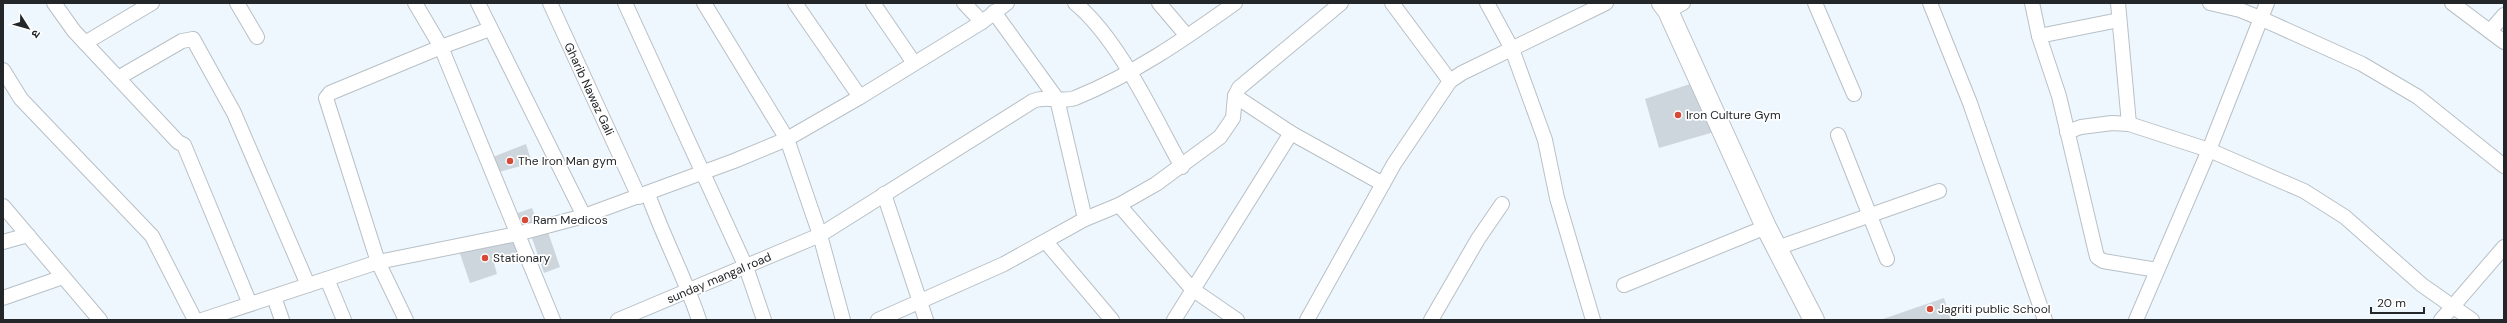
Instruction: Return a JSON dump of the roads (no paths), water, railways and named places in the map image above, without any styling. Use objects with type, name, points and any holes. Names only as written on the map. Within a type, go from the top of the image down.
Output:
[{"type":"street","points":[[54,3],[85,43],[178,142],[184,145],[250,304]]},
{"type":"street","points":[[85,43],[152,3]]},
{"type":"street","points":[[237,3],[257,37]]},
{"type":"street","points":[[415,3],[441,46],[553,320]]},
{"type":"street","points":[[478,3],[584,216]]},
{"type":"street","name":"Gharib Nawaz Gali","points":[[550,3],[661,230],[689,290],[699,320]]},
{"type":"street","points":[[625,3],[746,267],[764,320]]},
{"type":"street","points":[[704,3],[787,139],[820,235],[843,320]]},
{"type":"street","points":[[795,3],[860,97]]},
{"type":"street","points":[[874,3],[914,63]]},
{"type":"street","points":[[964,3],[982,22]]},
{"type":"street","points":[[202,320],[224,317],[250,304],[378,262],[518,234],[584,216],[644,195],[787,139],[860,97],[982,22],[1007,3]]},
{"type":"street","points":[[1075,3],[1090,15],[1130,73],[1182,167]]},
{"type":"street","points":[[1159,3],[1188,36]]},
{"type":"street","name":"sunday mangal road","points":[[618,320],[820,235],[1033,101],[1045,97],[1057,99],[1073,98],[1130,73],[1188,36],[1235,3]]},
{"type":"street","points":[[878,320],[918,303],[1046,242],[1085,219],[1119,205],[1182,167],[1214,144],[1228,128],[1233,118],[1235,96],[1246,81],[1341,3]]},
{"type":"street","points":[[1392,3],[1450,82]]},
{"type":"street","points":[[1488,3],[1512,49],[1545,140],[1556,198],[1593,320]]},
{"type":"street","points":[[1307,320],[1394,164],[1450,82],[1462,73],[1606,3]]},
{"type":"street","points":[[1815,3],[1854,94]]},
{"type":"street","points":[[1930,3],[1970,103],[2045,320]]},
{"type":"street","points":[[2032,3],[2039,36],[2059,96],[2097,257],[2103,261],[2158,270]]},
{"type":"street","points":[[2118,3],[2129,124]]},
{"type":"street","points":[[2210,3],[2240,10],[2260,18],[2362,64],[2418,97],[2504,166]]},
{"type":"street","points":[[2136,320],[2209,150],[2267,3]]},
{"type":"street","points":[[2452,3],[2491,30],[2504,42]]},
{"type":"street","points":[[1671,6],[1766,227],[1814,320]]},
{"type":"street","points":[[994,12],[1057,99],[1085,219]]},
{"type":"street","points":[[2491,30],[2504,15]]},
{"type":"street","points":[[2039,36],[2120,20]]},
{"type":"street","points":[[406,320],[378,262],[326,98],[330,93],[441,46],[490,29]]},
{"type":"street","points":[[118,78],[182,40],[193,39],[234,113],[308,286]]},
{"type":"street","points":[[3,70],[21,99],[148,230],[158,246],[195,320]]},
{"type":"street","points":[[1235,96],[1291,133],[1383,184]]},
{"type":"street","points":[[2067,132],[2081,127],[2112,123],[2129,124],[2209,150],[2304,190],[2345,217],[2422,285],[2472,320]]},
{"type":"street","points":[[1174,320],[1291,133]]},
{"type":"street","points":[[1838,135],[1871,215],[1887,259]]},
{"type":"street","points":[[1777,248],[1939,192]]},
{"type":"street","points":[[884,194],[918,303],[926,320]]},
{"type":"street","points":[[1431,320],[1478,238],[1502,204]]},
{"type":"street","points":[[1119,205],[1192,289],[1237,320]]},
{"type":"street","points":[[3,206],[100,320]]},
{"type":"street","points":[[1624,285],[1766,227]]},
{"type":"street","points":[[3,242],[28,235]]},
{"type":"street","points":[[1046,242],[1112,320]]},
{"type":"street","points":[[2441,320],[2504,247]]},
{"type":"street","points":[[3,298],[63,277]]},
{"type":"street","points":[[327,279],[344,320]]},
{"type":"street","points":[[274,297],[282,320]]},
{"type":"place","name":"Iron Culture Gym","points":[[1678,115]]},
{"type":"place","name":"The Iron Man gym","points":[[510,161]]},
{"type":"place","name":"Ram Medicos","points":[[525,220]]},
{"type":"place","name":"Stationary","points":[[485,258]]},
{"type":"place","name":"Jagriti public School","points":[[1930,309]]}]
